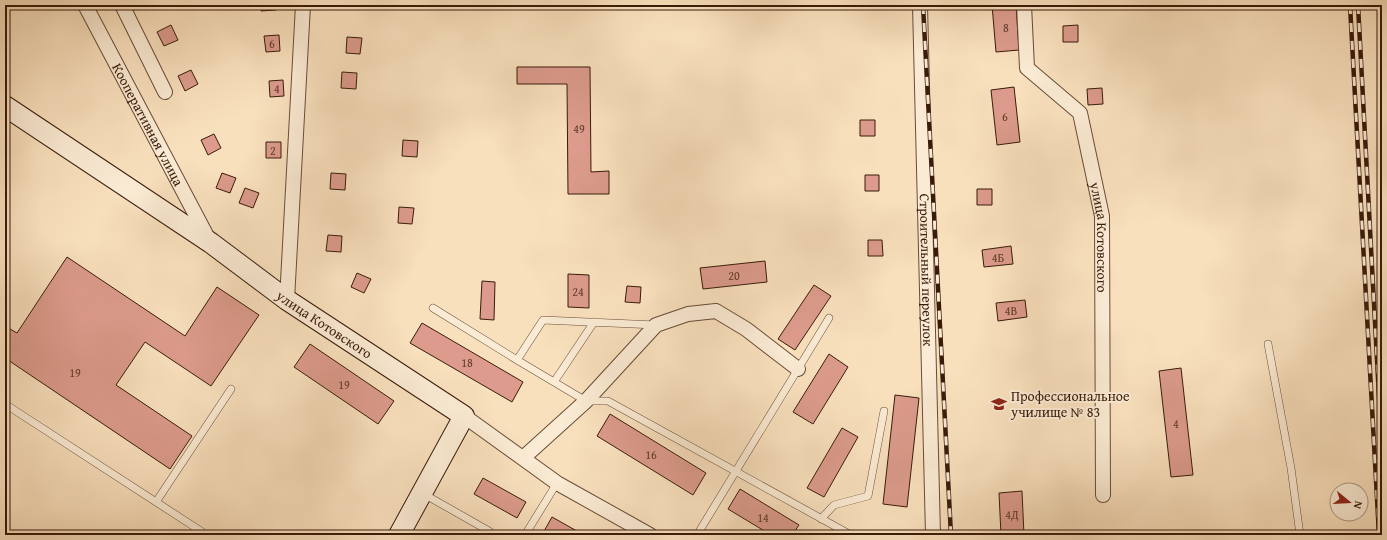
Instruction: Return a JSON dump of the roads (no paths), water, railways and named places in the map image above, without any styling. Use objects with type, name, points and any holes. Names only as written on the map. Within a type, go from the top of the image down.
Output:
[{"type":"main road","name":"улица Котовского","points":[[5,106],[211,243],[287,300],[464,416]]},
{"type":"main road","points":[[399,535],[464,416]]},
{"type":"street","name":"Кооперативная улица","points":[[85,5],[211,243]]},
{"type":"street","points":[[122,5],[165,92]]},
{"type":"street","points":[[287,300],[303,5]]},
{"type":"street","name":"Строительный переулок","points":[[920,5],[933,534]]},
{"type":"street","name":"улица Котовского","points":[[1024,5],[1027,68],[1080,113],[1102,216],[1103,495]]},
{"type":"street","points":[[523,458],[586,401],[656,325],[688,314],[716,311],[746,329],[798,369]]},
{"type":"street","name":"улица Котовского","points":[[464,416],[557,483],[650,535]]},
{"type":"lane","points":[[433,308],[586,401],[608,401],[851,535]]},
{"type":"lane","points":[[697,535],[829,318]]},
{"type":"lane","points":[[517,360],[543,320],[656,325]]},
{"type":"lane","points":[[554,382],[594,322]]},
{"type":"lane","points":[[1268,344],[1291,468],[1300,535]]},
{"type":"lane","points":[[156,502],[231,389]]},
{"type":"lane","points":[[5,404],[207,535]]},
{"type":"lane","points":[[822,519],[834,505],[868,496],[884,411]]},
{"type":"lane","points":[[525,535],[557,483]]},
{"type":"lane","points":[[422,493],[489,531]]},
{"type":"railway","points":[[923,5],[951,535]]},
{"type":"railway","points":[[1350,5],[1379,535]]},
{"type":"railway","points":[[1358,5],[1382,453]]},
{"type":"place","name":"Профессиональное училище № 83","points":[[999,404]]}]
